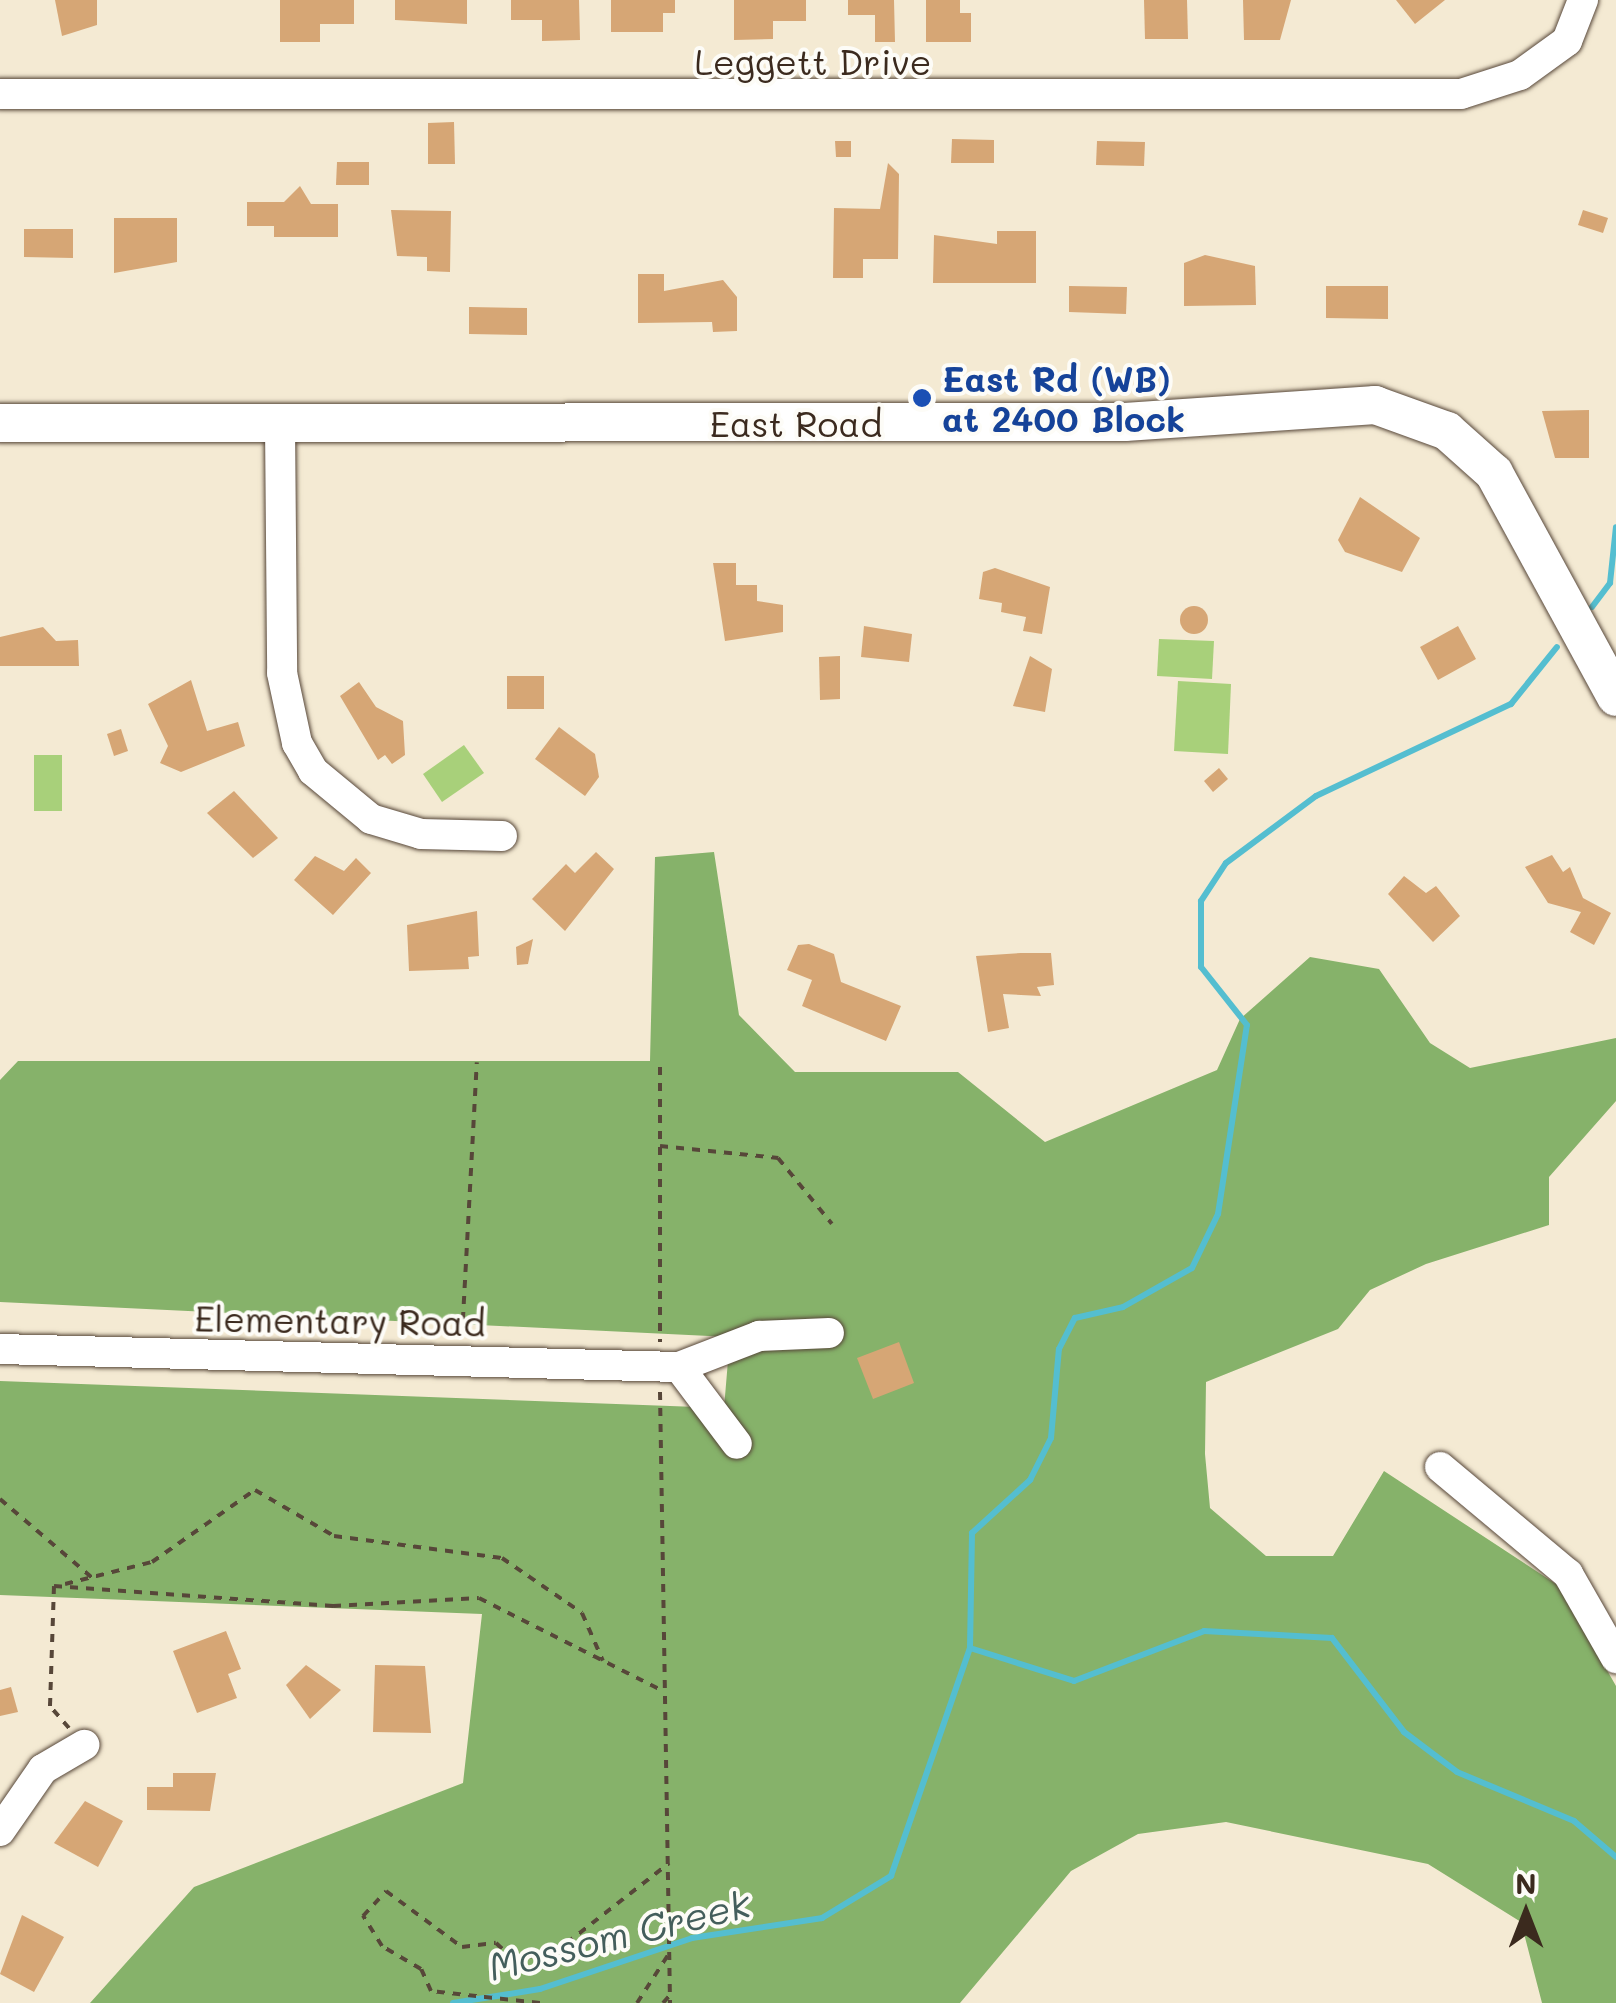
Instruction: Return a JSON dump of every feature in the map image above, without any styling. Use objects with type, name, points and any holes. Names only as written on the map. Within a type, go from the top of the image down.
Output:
[{"type":"main road","name":"East Road","points":[[0,423],[1124,422],[1389,408],[1448,431],[1494,473],[1616,697]]},
{"type":"street","name":"Leggett Drive","points":[[0,94],[1461,94],[1520,75],[1567,41],[1583,0]]},
{"type":"street","points":[[280,424],[282,673],[297,742],[313,771],[371,819],[422,834],[502,836]]},
{"type":"street","points":[[737,1444],[679,1367],[759,1336],[829,1333]]},
{"type":"street","name":"Elementary Road","points":[[0,1349],[679,1367]]},
{"type":"street","points":[[1440,1467],[1568,1574],[1616,1658]]},
{"type":"street","points":[[0,1831],[43,1769],[84,1745]]},
{"type":"path","points":[[461,1361],[477,1062]]},
{"type":"path","points":[[660,1146],[778,1158],[832,1224]]},
{"type":"path","points":[[54,1586],[95,1580],[152,1562],[255,1490],[334,1536],[502,1558],[582,1613],[603,1660]]},
{"type":"path","points":[[0,1499],[95,1580]]},
{"type":"path","points":[[54,1586],[332,1606],[479,1598],[661,1690],[669,1863],[670,1995],[666,2003]]},
{"type":"path","points":[[54,1586],[50,1706],[84,1745]]},
{"type":"path","points":[[540,2003],[430,1991],[420,1969],[382,1946],[363,1916],[386,1891],[462,1947],[496,1943],[513,1959],[554,1952],[669,1863]]},
{"type":"path","points":[[638,2003],[670,1951]]},
{"type":"green space","points":[[1159,639],[1214,641],[1212,679],[1157,676]]},
{"type":"green space","points":[[1178,681],[1231,684],[1228,754],[1174,751]]},
{"type":"green space","points":[[464,745],[484,773],[442,802],[423,774]]},
{"type":"green space","points":[[34,755],[62,755],[62,811],[34,811]]},
{"type":"green space","points":[[714,852],[739,1015],[795,1072],[958,1072],[1045,1142],[1217,1070],[1240,1019],[1310,957],[1379,969],[1430,1043],[1470,1068],[1616,1038],[1616,1101],[1549,1177],[1549,1225],[1426,1264],[1370,1290],[1338,1329],[1206,1382],[1205,1454],[1210,1508],[1266,1556],[1333,1556],[1384,1471],[1559,1586],[1616,1686],[1616,2003],[1542,2003],[1521,1922],[1428,1864],[1226,1822],[1138,1834],[1071,1871],[960,2003],[90,2003],[194,1887],[463,1783],[482,1614],[0,1595],[0,1381],[724,1408],[730,1337],[0,1302],[0,1080],[18,1061],[650,1061],[655,857]]},
{"type":"building","points":[[55,0],[97,0],[97,25],[62,36]]},
{"type":"building","points":[[280,0],[354,0],[354,24],[320,24],[320,42],[280,42]]},
{"type":"building","points":[[395,0],[467,0],[467,24],[395,20]]},
{"type":"building","points":[[511,0],[579,0],[580,40],[542,41],[542,20],[511,20]]},
{"type":"building","points":[[611,0],[675,0],[675,13],[663,13],[663,32],[611,32]]},
{"type":"building","points":[[734,0],[806,0],[806,21],[773,21],[773,39],[734,40]]},
{"type":"building","points":[[848,0],[894,0],[895,42],[875,42],[875,15],[848,15]]},
{"type":"building","points":[[926,0],[960,0],[960,13],[971,13],[971,42],[926,42]]},
{"type":"building","points":[[1144,0],[1187,0],[1188,39],[1145,39]]},
{"type":"building","points":[[1243,0],[1291,0],[1280,40],[1244,40]]},
{"type":"building","points":[[1396,0],[1445,0],[1415,24]]},
{"type":"building","points":[[454,122],[455,164],[428,164],[428,123]]},
{"type":"building","points":[[952,139],[994,140],[994,163],[951,163]]},
{"type":"building","points":[[835,141],[851,141],[851,157],[836,157]]},
{"type":"building","points":[[1097,141],[1145,142],[1144,166],[1096,165]]},
{"type":"building","points":[[337,162],[369,162],[369,185],[336,185]]},
{"type":"building","points":[[888,163],[899,174],[898,259],[863,259],[863,278],[833,278],[834,208],[880,209]]},
{"type":"building","points":[[300,186],[311,204],[338,204],[338,237],[274,237],[274,226],[247,226],[247,202],[284,202]]},
{"type":"building","points":[[391,210],[451,211],[450,272],[427,271],[427,257],[397,256]]},
{"type":"building","points":[[1583,210],[1608,218],[1603,233],[1578,225]]},
{"type":"building","points":[[114,218],[177,218],[177,262],[114,273]]},
{"type":"building","points":[[24,229],[73,229],[73,258],[24,257]]},
{"type":"building","points":[[997,231],[1036,231],[1036,283],[933,283],[934,235],[997,244]]},
{"type":"building","points":[[1205,255],[1255,266],[1256,305],[1184,306],[1184,263]]},
{"type":"building","points":[[638,274],[664,274],[664,291],[723,280],[737,297],[737,331],[713,332],[712,322],[638,323]]},
{"type":"building","points":[[1069,286],[1127,287],[1126,314],[1069,312]]},
{"type":"building","points":[[1326,286],[1388,286],[1388,319],[1326,318]]},
{"type":"building","points":[[469,307],[527,308],[527,335],[469,334]]},
{"type":"building","points":[[1589,410],[1589,458],[1555,458],[1542,411]]},
{"type":"building","points":[[1360,497],[1420,538],[1402,572],[1345,552],[1338,540]]},
{"type":"building","points":[[713,563],[736,563],[736,585],[757,585],[757,601],[783,605],[783,632],[725,641]]},
{"type":"building","points":[[995,568],[1050,587],[1042,634],[1023,631],[1026,617],[1001,612],[1002,603],[979,599],[983,572]]},
{"type":"building","points":[[1194,606],[1204,610],[1208,620],[1204,630],[1194,634],[1184,630],[1180,620],[1184,610]]},
{"type":"building","points":[[864,626],[912,634],[909,662],[861,657]]},
{"type":"building","points":[[1458,626],[1476,659],[1438,680],[1420,647]]},
{"type":"building","points":[[43,627],[56,641],[78,640],[79,666],[0,666],[0,637]]},
{"type":"building","points":[[840,656],[840,699],[820,700],[819,657]]},
{"type":"building","points":[[1030,656],[1052,669],[1045,712],[1013,706]]},
{"type":"building","points":[[507,676],[544,676],[544,709],[507,709]]},
{"type":"building","points":[[191,680],[207,731],[238,722],[245,746],[181,772],[160,763],[168,746],[148,704]]},
{"type":"building","points":[[359,682],[376,707],[403,721],[405,755],[392,764],[385,755],[378,760],[340,696]]},
{"type":"building","points":[[559,727],[595,754],[599,777],[585,796],[535,759]]},
{"type":"building","points":[[121,729],[128,751],[114,756],[107,734]]},
{"type":"building","points":[[1219,768],[1228,779],[1213,792],[1204,781]]},
{"type":"building","points":[[234,791],[278,838],[253,858],[207,813]]},
{"type":"building","points":[[596,852],[614,869],[565,931],[532,899],[566,864],[575,873]]},
{"type":"building","points":[[1552,855],[1563,872],[1570,867],[1583,898],[1611,913],[1594,945],[1570,932],[1581,912],[1548,903],[1525,867]]},
{"type":"building","points":[[315,856],[344,871],[356,858],[371,873],[333,915],[294,880]]},
{"type":"building","points":[[1404,876],[1426,893],[1436,886],[1460,916],[1433,942],[1388,894]]},
{"type":"building","points":[[477,911],[479,956],[468,957],[469,969],[409,971],[407,925]]},
{"type":"building","points":[[533,939],[528,964],[517,965],[516,947]]},
{"type":"building","points":[[809,944],[834,954],[841,982],[901,1006],[886,1041],[802,1006],[812,980],[787,970],[798,945]]},
{"type":"building","points":[[1051,953],[1054,985],[1037,987],[1041,996],[1003,994],[1009,1028],[988,1032],[976,956]]},
{"type":"building","points":[[899,1342],[914,1383],[873,1399],[857,1358]]},
{"type":"building","points":[[226,1631],[241,1669],[228,1674],[237,1698],[197,1713],[173,1651]]},
{"type":"building","points":[[306,1665],[341,1690],[310,1719],[286,1685]]},
{"type":"building","points":[[375,1665],[425,1666],[431,1733],[373,1732]]},
{"type":"building","points":[[11,1687],[18,1712],[0,1716],[0,1690]]},
{"type":"building","points":[[173,1773],[216,1773],[210,1811],[147,1810],[147,1787],[173,1787]]},
{"type":"building","points":[[85,1801],[123,1821],[98,1867],[54,1843]]},
{"type":"building","points":[[22,1915],[64,1937],[34,1992],[0,1974]]},
{"type":"waterway","name":"Mossom Creek","points":[[1592,607],[1610,583],[1616,527]]},
{"type":"waterway","name":"Mossom Creek","points":[[453,2003],[540,1989],[692,1938],[822,1918],[891,1876],[970,1648],[972,1533],[1030,1480],[1051,1438],[1059,1349],[1075,1318],[1123,1307],[1192,1268],[1218,1214],[1247,1025],[1201,967],[1201,901],[1226,863],[1316,796],[1511,704],[1557,647]]},
{"type":"waterway","points":[[970,1648],[1074,1681],[1204,1631],[1332,1638],[1404,1732],[1457,1772],[1574,1821],[1616,1857]]},
{"type":"place","name":"East Rd (WB) at 2400 Block","points":[[922,398]]}]
